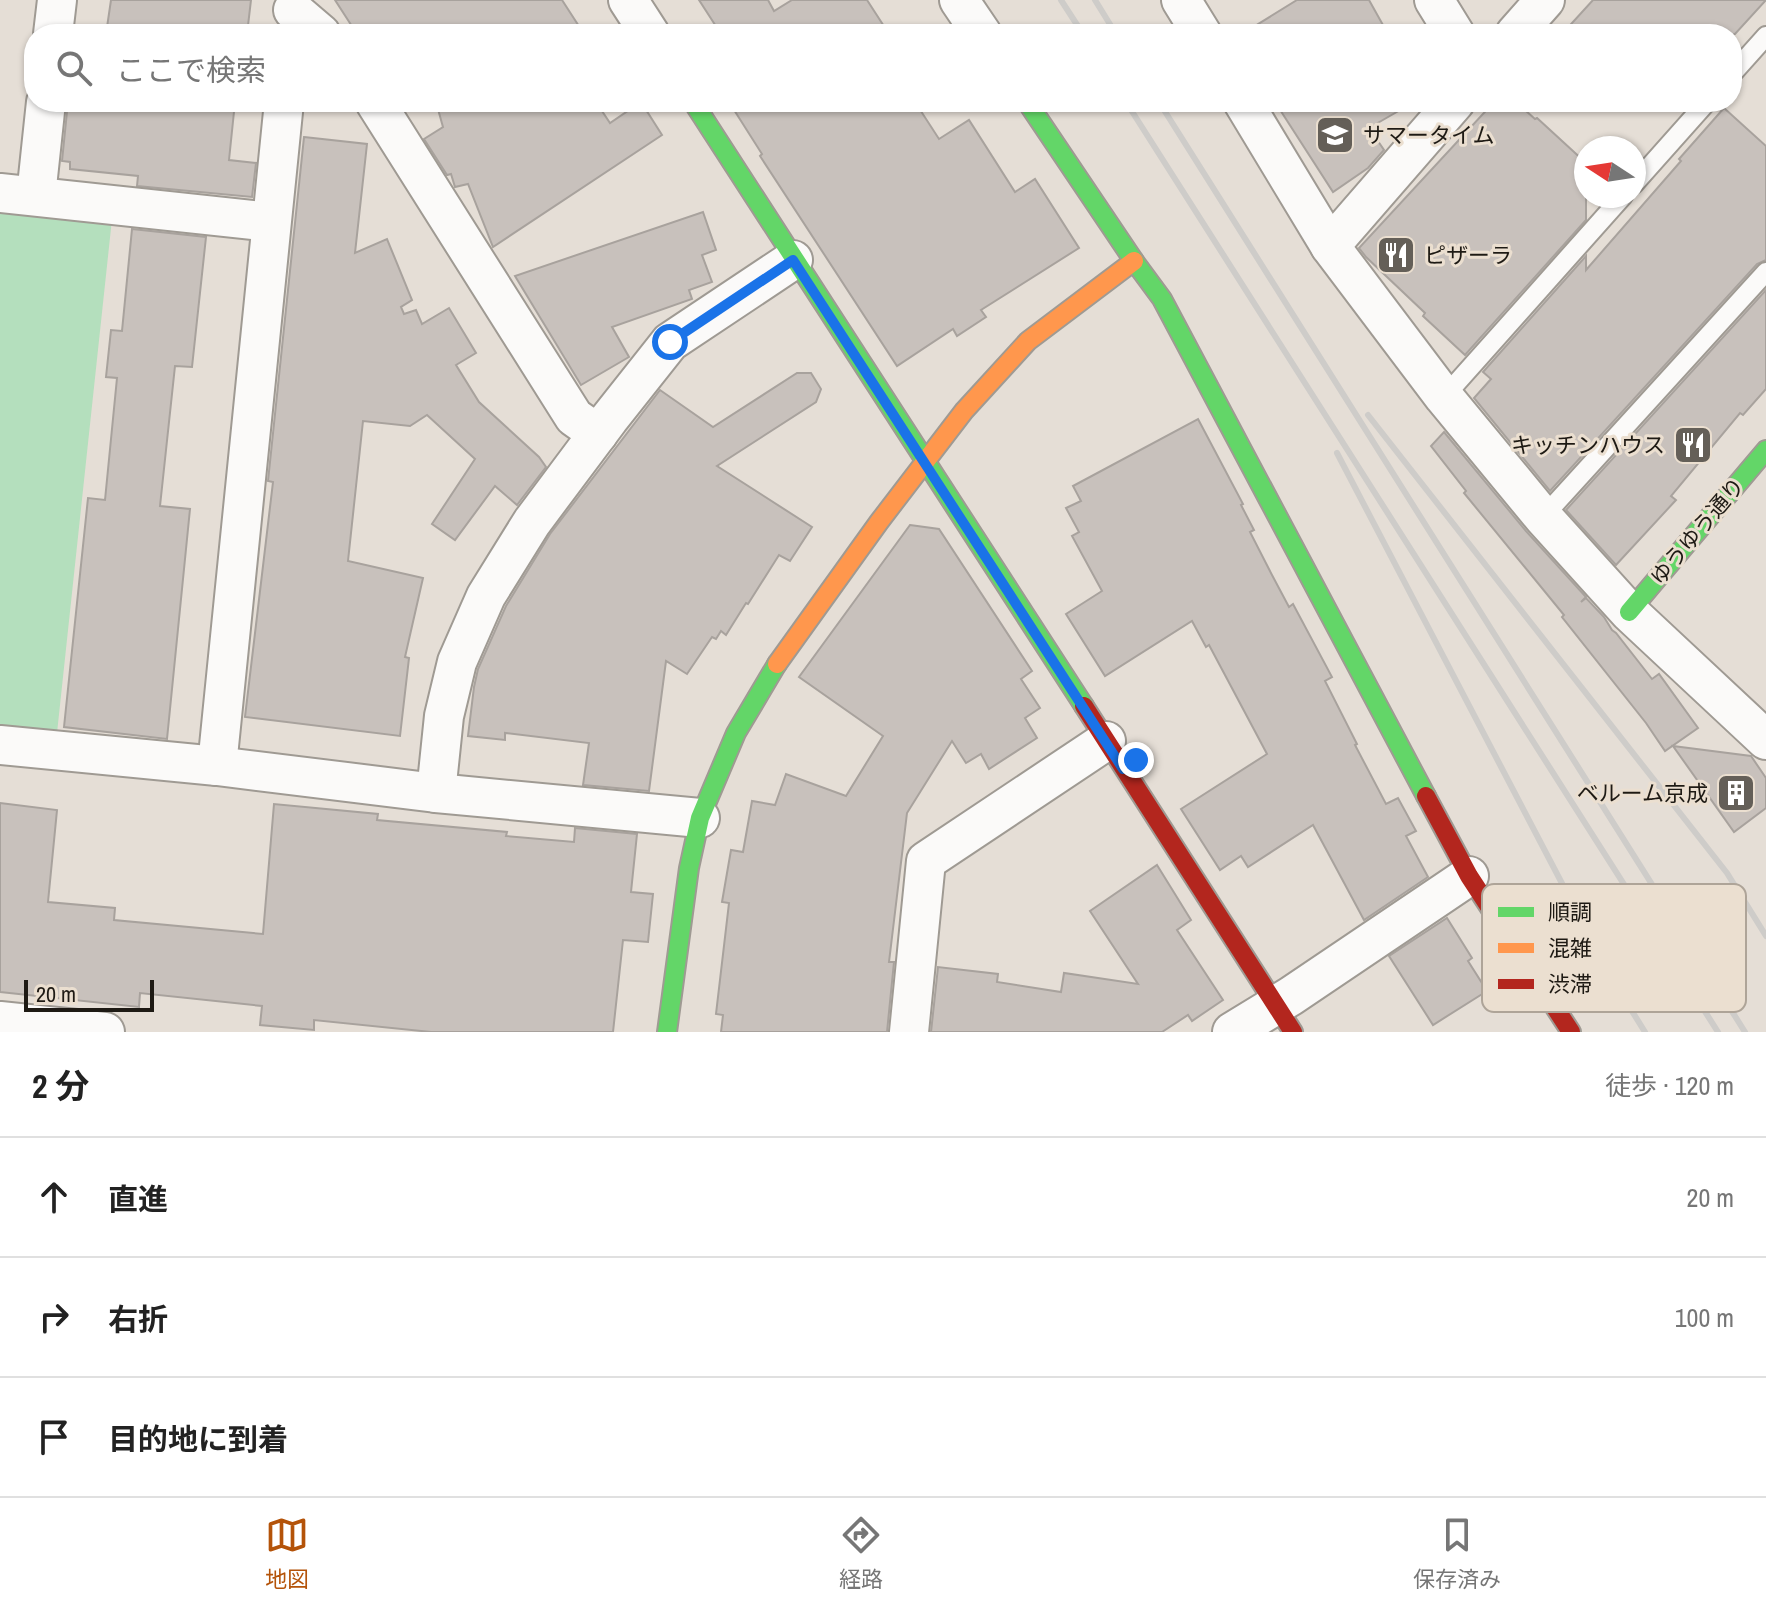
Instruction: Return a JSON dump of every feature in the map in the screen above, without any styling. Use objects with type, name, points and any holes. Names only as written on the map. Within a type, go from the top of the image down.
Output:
[{"type":"street","points":[[54,24],[57,0]]},
{"type":"street","points":[[628,0],[644,24]]},
{"type":"street","points":[[959,0],[975,24]]},
{"type":"street","points":[[1181,0],[1196,24]]},
{"type":"street","points":[[1434,0],[1449,24]]},
{"type":"street","points":[[1524,24],[1545,0]]},
{"type":"street","points":[[43,112],[18,194],[271,222]]},
{"type":"street","points":[[217,766],[283,112]]},
{"type":"street","points":[[381,112],[574,417],[598,434]]},
{"type":"street","points":[[699,112],[925,463],[1016,586],[1115,755],[1132,797],[1284,1019]]},
{"type":"street","points":[[1034,112],[1162,299],[1183,358],[1482,896]]},
{"type":"street","points":[[1249,112],[1330,246],[1444,397],[1543,517],[1629,612],[1766,740]]},
{"type":"street","points":[[1330,246],[1446,112]]},
{"type":"street","points":[[436,793],[444,716],[457,662],[486,596],[532,522],[670,342],[793,260]]},
{"type":"street","points":[[667,1032],[689,868],[700,818],[736,733],[776,666],[879,522],[964,411],[1028,341],[1134,261]]},
{"type":"street","name":"ゆうゆう通り","points":[[1629,612],[1766,450]]},
{"type":"street","points":[[0,745],[217,766],[436,793],[700,818]]},
{"type":"street","points":[[909,1032],[926,861],[1115,755]]},
{"type":"street","points":[[1232,1032],[1284,1019],[1469,876]]},
{"type":"street","points":[[1558,1012],[1571,1032]]},
{"type":"street","points":[[0,1021],[105,1032]]},
{"type":"lane","points":[[1742,64],[1763,44]]},
{"type":"lane","points":[[1646,171],[1698,112]]},
{"type":"lane","points":[[1444,397],[1612,208]]},
{"type":"lane","points":[[1543,517],[1766,272]]},
{"type":"lane","points":[[1115,755],[1140,758]]},
{"type":"green space","points":[[0,207],[112,219],[57,733],[0,727]]},
{"type":"building","points":[[111,0],[251,0],[248,24],[107,24]]},
{"type":"building","points":[[335,0],[562,0],[578,24],[351,24]]},
{"type":"building","points":[[699,0],[768,0],[774,11],[792,0],[867,0],[883,24],[715,24]]},
{"type":"building","points":[[1297,0],[1369,0],[1382,24],[1258,24]]},
{"type":"building","points":[[1593,0],[1766,0],[1742,26],[1571,24]]},
{"type":"building","points":[[67,112],[234,112],[229,160],[256,163],[252,197],[137,186],[138,176],[70,169],[70,162],[62,161]]},
{"type":"building","points":[[439,112],[603,112],[610,123],[626,112],[647,112],[662,135],[493,247],[468,184],[455,187],[451,174],[447,175],[424,139],[443,127]]},
{"type":"building","points":[[735,112],[921,112],[939,139],[969,120],[1015,192],[1035,179],[1079,248],[981,310],[986,317],[957,336],[953,329],[897,366],[760,156],[762,154]]},
{"type":"building","name":"サマータイム","points":[[1281,112],[1397,112],[1369,128],[1384,150],[1368,168],[1333,192]]},
{"type":"building","points":[[1485,112],[1527,112],[1574,152],[1574,208],[1586,208],[1586,220],[1465,355],[1359,248]]},
{"type":"building","points":[[1720,112],[1728,112],[1766,146],[1766,260],[1757,264],[1550,491],[1474,398],[1491,379],[1483,372],[1586,256],[1586,270],[1640,208],[1646,208],[1646,201],[1681,161],[1679,159]]},
{"type":"building","points":[[304,137],[367,144],[355,253],[387,239],[412,300],[401,307],[404,314],[416,310],[422,324],[449,308],[476,353],[456,365],[479,402],[546,467],[517,505],[495,486],[455,540],[432,524],[475,459],[427,415],[410,426],[363,421],[348,561],[423,578],[405,657],[409,658],[400,736],[245,717],[273,482],[268,481]]},
{"type":"building","points":[[703,212],[716,250],[702,255],[712,282],[689,290],[692,299],[612,327],[629,357],[581,385],[515,276]]},
{"type":"building","points":[[132,229],[206,237],[192,367],[175,366],[160,506],[190,509],[167,739],[64,727],[88,498],[105,500],[117,378],[106,377],[111,330],[122,331]]},
{"type":"building","points":[[1766,290],[1766,389],[1743,415],[1740,413],[1671,496],[1676,500],[1616,565],[1566,510]]},
{"type":"building","points":[[797,373],[811,373],[821,389],[816,402],[717,466],[812,527],[790,561],[779,555],[726,635],[721,631],[716,639],[712,637],[687,674],[666,661],[649,791],[583,785],[589,743],[505,733],[505,740],[468,736],[478,669],[506,606],[550,534],[660,390],[713,427]]},
{"type":"building","points":[[1198,419],[1243,504],[1254,530],[1250,532],[1272,575],[1289,607],[1293,604],[1332,677],[1325,681],[1386,804],[1398,798],[1416,831],[1406,836],[1428,877],[1364,920],[1313,825],[1248,867],[1241,856],[1220,870],[1181,809],[1267,754],[1209,645],[1206,647],[1192,621],[1105,676],[1066,614],[1102,591],[1072,536],[1079,532],[1066,508],[1081,501],[1073,486]]},
{"type":"building","points":[[1444,432],[1526,531],[1586,597],[1581,602],[1586,598],[1604,617],[1652,679],[1659,674],[1698,728],[1665,751],[1562,617],[1564,615],[1464,493],[1466,491],[1431,446]]},
{"type":"building","points":[[910,525],[939,529],[1032,671],[1021,679],[1040,708],[1025,718],[1037,738],[989,769],[981,754],[966,763],[952,741],[907,813],[889,962],[894,962],[887,1032],[721,1032],[723,1015],[716,1014],[729,903],[722,902],[731,850],[743,852],[752,801],[775,805],[786,774],[846,796],[883,736],[799,677]]},
{"type":"building","name":"ベルーム京成","points":[[1673,746],[1751,756],[1766,778],[1766,808],[1734,832]]},
{"type":"building","points":[[0,803],[57,810],[48,902],[115,908],[114,920],[263,934],[274,804],[378,814],[377,820],[507,832],[506,836],[574,842],[575,828],[637,834],[631,892],[653,894],[648,942],[623,940],[613,1032],[431,1032],[314,1020],[314,1030],[260,1025],[262,1006],[140,993],[139,1007],[0,992]]},
{"type":"building","points":[[1157,865],[1191,920],[1177,930],[1223,1000],[1192,1021],[1188,1015],[1162,1032],[931,1032],[938,967],[998,974],[997,982],[1061,992],[1064,973],[1138,984],[1090,911]]},
{"type":"building","points":[[1447,918],[1472,958],[1468,961],[1482,983],[1482,994],[1433,1025],[1389,956]]},
{"type":"railway","points":[[1061,0],[1077,24]]},
{"type":"railway","points":[[1095,0],[1110,24]]},
{"type":"railway","points":[[1132,112],[1624,884]]},
{"type":"railway","points":[[1165,112],[1652,884]]},
{"type":"railway","points":[[1368,415],[1734,884]]},
{"type":"railway","points":[[1337,453],[1562,884]]},
{"type":"railway","points":[[1746,904],[1766,936]]},
{"type":"railway","points":[[1633,1012],[1645,1032]]},
{"type":"railway","points":[[1705,1012],[1718,1032]]},
{"type":"railway","points":[[1732,1012],[1745,1032]]},
{"type":"traffic: fast","points":[[699,112],[1084,706]]},
{"type":"traffic: fast","points":[[1034,112],[1162,299],[1426,796]]},
{"type":"traffic: fast","points":[[1629,612],[1766,450]]},
{"type":"traffic: fast","points":[[667,1032],[689,868],[700,818],[736,733],[777,664]]},
{"type":"traffic: slow","points":[[777,664],[964,411],[1028,341],[1134,261]]},
{"type":"traffic: jam","points":[[1084,706],[1293,1032]]},
{"type":"traffic: jam","points":[[1426,796],[1482,896]]},
{"type":"traffic: jam","points":[[1558,1012],[1571,1032]]},
{"type":"place","name":"サマータイム","points":[[1335,135]]},
{"type":"place","name":"ピザーラ","points":[[1396,255]]},
{"type":"place","name":"キッチンハウス","points":[[1693,445]]},
{"type":"place","name":"ベルーム京成","points":[[1736,793]]},
{"type":"route","points":[[670,342],[793,260],[1123,769],[1136,760]]}]
